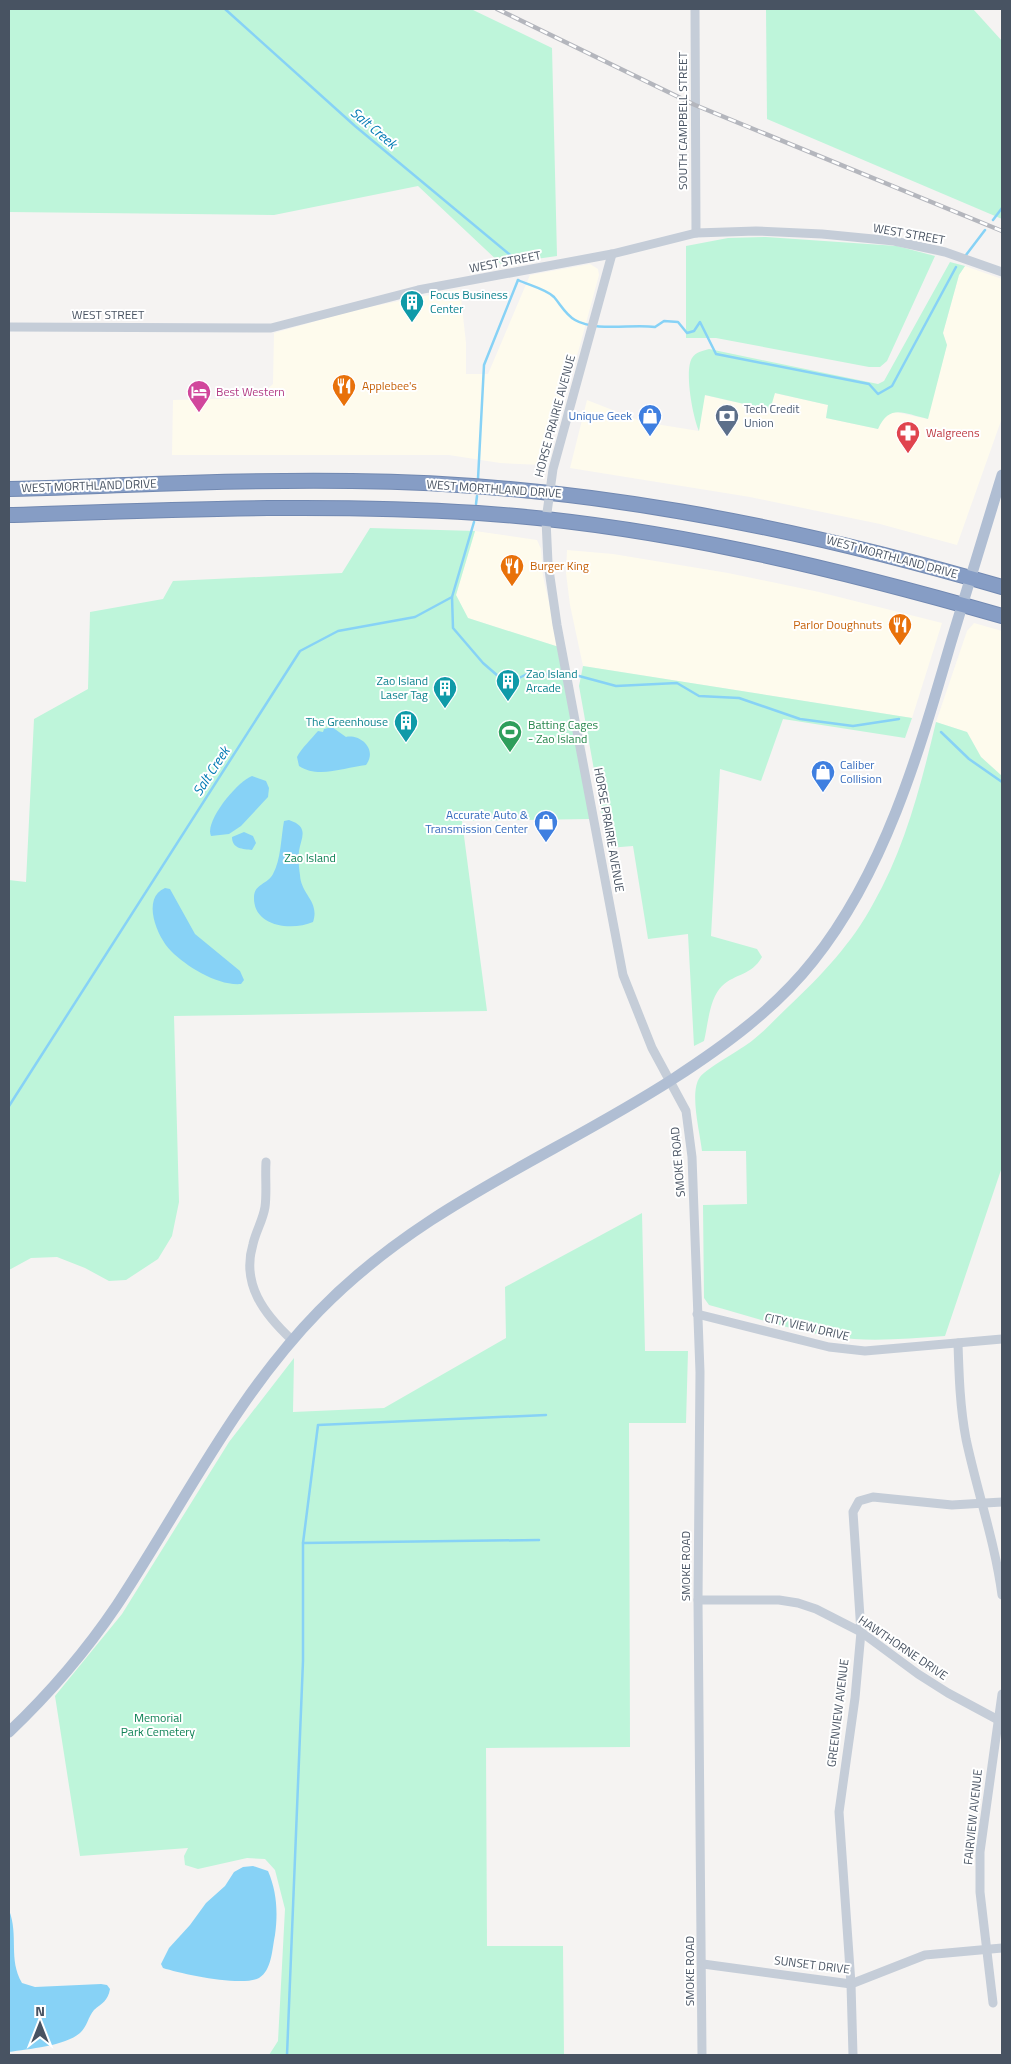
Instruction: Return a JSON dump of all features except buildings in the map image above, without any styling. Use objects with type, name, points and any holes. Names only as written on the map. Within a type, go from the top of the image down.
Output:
[{"type":"highway","name":"WEST MORTHLAND DRIVE","points":[[9,489],[231,481],[354,481],[548,492],[627,502],[773,528],[904,559],[1002,588]]},
{"type":"highway","name":"WEST MORTHLAND DRIVE","points":[[9,515],[307,506],[480,513],[619,528],[738,550],[875,580],[1002,616]]},
{"type":"main road","points":[[9,1732],[56,1683],[115,1608],[232,1419],[267,1368],[322,1308],[378,1256],[406,1235],[453,1205],[670,1080],[728,1042],[771,1006],[812,962],[836,930],[861,885],[892,820],[928,721],[1002,475]]},
{"type":"street","name":"SOUTH CAMPBELL STREET","points":[[695,9],[696,233]]},
{"type":"street","name":"WEST STREET","points":[[9,328],[271,328],[418,290],[612,254],[696,233],[766,232],[894,241],[945,252],[1002,272]]},
{"type":"street","name":"HORSE PRAIRIE AVENUE","points":[[612,254],[548,492],[546,520],[548,563],[623,975],[652,1048],[670,1080]]},
{"type":"street","name":"SMOKE ROAD","points":[[670,1080],[686,1111],[692,1157],[700,1372],[698,1600],[703,1964],[702,2055]]},
{"type":"street","points":[[266,1162],[265,1207],[249,1263],[252,1284],[258,1303],[271,1320],[292,1340]]},
{"type":"street","name":"CITY VIEW DRIVE","points":[[697,1314],[846,1349],[883,1351],[1002,1340]]},
{"type":"street","points":[[958,1343],[963,1419],[982,1504],[992,1535],[1002,1595]]},
{"type":"street","name":"GREENVIEW AVENUE","points":[[853,2054],[851,1984],[839,1812],[855,1698],[860,1632],[859,1578],[853,1512],[859,1501],[873,1496],[927,1504],[982,1504]]},
{"type":"street","points":[[982,1504],[1002,1502]]},
{"type":"street","name":"HAWTHORNE DRIVE","points":[[698,1600],[779,1600],[798,1603],[816,1609],[860,1632],[918,1674],[1000,1721]]},
{"type":"street","name":"FAIRVIEW AVENUE","points":[[993,2002],[980,1892],[980,1852],[1000,1721],[1002,1694]]},
{"type":"street","name":"SUNSET DRIVE","points":[[703,1964],[851,1984],[925,1954],[1002,1948]]},
{"type":"shaded area","points":[[590,264],[598,269],[599,275],[579,349],[542,465],[500,463],[449,455],[172,455],[173,400],[257,398],[273,384],[274,333],[359,309],[460,289],[466,343],[466,374],[488,374],[530,275]]},
{"type":"shaded area","points":[[965,266],[1002,279],[1002,418],[957,545],[880,524],[750,497],[570,468],[587,400],[643,422],[699,431],[704,395],[770,410],[774,393],[828,405],[826,418],[878,429],[884,417],[889,413],[896,412],[927,419],[947,345],[943,333],[959,275]]},
{"type":"shaded area","points":[[475,531],[537,540],[541,549],[543,576],[559,647],[468,618],[456,595]]},
{"type":"shaded area","points":[[567,550],[613,554],[728,573],[819,592],[942,623],[912,718],[583,666],[570,605],[566,573]]},
{"type":"shaded area","points":[[974,623],[1002,631],[1002,776],[981,757],[967,732],[936,722],[967,631]]},
{"type":"green space","points":[[9,9],[471,9],[552,48],[557,256],[501,264],[418,186],[274,215],[9,212]]},
{"type":"green space","points":[[766,9],[973,9],[1002,41],[1002,219],[767,119]]},
{"type":"green space","points":[[766,237],[897,246],[935,256],[887,361],[880,367],[869,367],[716,338],[686,338],[686,246],[728,238]]},
{"type":"green space","points":[[950,262],[965,266],[959,275],[943,333],[947,345],[928,419],[905,413],[893,413],[883,421],[878,429],[826,418],[828,405],[775,393],[770,410],[705,395],[699,431],[694,416],[689,383],[690,364],[692,358],[697,353],[709,349],[878,384],[884,381]]},
{"type":"green space","name":"Zao Island","points":[[370,528],[475,531],[456,595],[468,618],[559,647],[590,815],[589,819],[462,821],[487,1011],[174,1016],[179,1202],[172,1236],[158,1259],[126,1280],[109,1281],[85,1268],[57,1257],[31,1258],[9,1270],[9,880],[26,882],[34,719],[88,689],[90,612],[163,599],[173,581],[342,573]]},
{"type":"green space","points":[[583,666],[912,718],[905,738],[783,719],[761,781],[720,769],[711,936],[757,949],[762,957],[753,968],[727,982],[718,991],[710,1012],[704,1041],[694,1046],[688,934],[648,939],[633,846],[608,848],[579,686]]},
{"type":"green space","points":[[936,722],[967,732],[981,757],[1002,776],[1002,1167],[945,1336],[877,1340],[836,1337],[781,1325],[709,1305],[704,1298],[703,1205],[747,1204],[746,1151],[702,1151],[695,1102],[697,1084],[704,1073],[741,1049],[767,1028],[824,971],[856,932],[884,883],[903,838],[918,793]]},
{"type":"green space","name":"Memorial Park Cemetery","points":[[642,1213],[645,1351],[688,1351],[686,1423],[629,1423],[630,1747],[486,1748],[487,1946],[563,1946],[564,2055],[269,2055],[278,2041],[285,1909],[275,1870],[265,1859],[247,1858],[198,1869],[185,1865],[184,1856],[188,1848],[80,1856],[55,1696],[122,1614],[229,1442],[294,1358],[293,1412],[384,1408],[506,1338],[505,1287]]},
{"type":"water","points":[[332,727],[346,737],[357,738],[366,744],[370,753],[366,765],[323,772],[307,770],[299,766],[297,757],[301,751],[318,731],[323,732],[324,729]]},
{"type":"water","points":[[252,776],[266,781],[269,788],[268,797],[241,826],[229,834],[211,836],[212,821],[217,812],[231,793]]},
{"type":"water","points":[[289,820],[296,823],[302,829],[299,854],[301,882],[314,909],[313,922],[295,926],[275,924],[267,920],[260,915],[255,907],[254,897],[256,889],[271,877],[276,868],[284,821]]},
{"type":"water","points":[[244,832],[253,836],[256,843],[252,850],[239,848],[232,841],[232,837]]},
{"type":"water","points":[[165,888],[170,889],[195,934],[240,971],[244,980],[241,984],[223,982],[203,974],[178,957],[166,945],[157,928],[153,909],[154,900],[158,893]]},
{"type":"water","points":[[253,1866],[268,1871],[276,1903],[276,1927],[267,1970],[259,1978],[239,1981],[197,1976],[163,1968],[161,1964],[169,1948],[190,1925],[206,1903],[225,1886],[234,1872],[243,1867]]},
{"type":"water","points":[[9,1910],[13,1929],[15,1965],[22,1983],[35,1987],[101,1984],[107,1985],[110,1989],[106,1999],[94,2010],[82,2031],[65,2041],[9,2052]]},
{"type":"waterway","name":"Salt Creek","points":[[225,9],[355,126],[515,259]]},
{"type":"waterway","points":[[993,220],[1002,208]]},
{"type":"waterway","points":[[966,255],[985,230]]},
{"type":"waterway","points":[[518,280],[551,294],[568,315],[583,324],[603,327],[655,327],[664,321],[678,322],[687,333],[694,331],[700,322],[716,354],[869,384],[878,394],[892,386],[956,267]]},
{"type":"waterway","name":"Salt Creek","points":[[478,479],[484,365],[518,280]]},
{"type":"waterway","name":"Salt Creek","points":[[476,504],[477,496]]},
{"type":"waterway","name":"Salt Creek","points":[[9,1106],[300,651],[338,631],[415,617],[452,597],[474,522]]},
{"type":"waterway","points":[[452,597],[453,628],[483,663],[498,676],[513,681],[529,673],[554,675]]},
{"type":"waterway","points":[[579,676],[616,686],[677,683],[699,696],[739,698],[800,719],[853,726],[899,719]]},
{"type":"waterway","points":[[941,732],[969,759],[1002,782]]},
{"type":"waterway","points":[[287,2055],[303,1661],[303,1543],[318,1425],[546,1415]]},
{"type":"waterway","points":[[303,1543],[539,1540]]},
{"type":"railway","points":[[497,9],[695,105],[1002,231]]},
{"type":"place","name":"Focus Business Center","points":[[412,323]]},
{"type":"place","name":"Applebee's","points":[[344,407]]},
{"type":"place","name":"Best Western","points":[[199,413]]},
{"type":"place","name":"Unique Geek","points":[[650,437]]},
{"type":"place","name":"Tech Credit Union","points":[[727,437]]},
{"type":"place","name":"Walgreens","points":[[908,454]]},
{"type":"place","name":"Burger King","points":[[512,587]]},
{"type":"place","name":"Parlor Doughnuts","points":[[900,646]]},
{"type":"place","name":"Zao Island Arcade","points":[[508,702]]},
{"type":"place","name":"Zao Island Laser Tag","points":[[445,709]]},
{"type":"place","name":"The Greenhouse","points":[[406,743]]},
{"type":"place","name":"Batting Cages - Zao Island","points":[[510,753]]},
{"type":"place","name":"Caliber Collision","points":[[823,793]]},
{"type":"place","name":"Accurate Auto & Transmission Center","points":[[546,843]]}]
